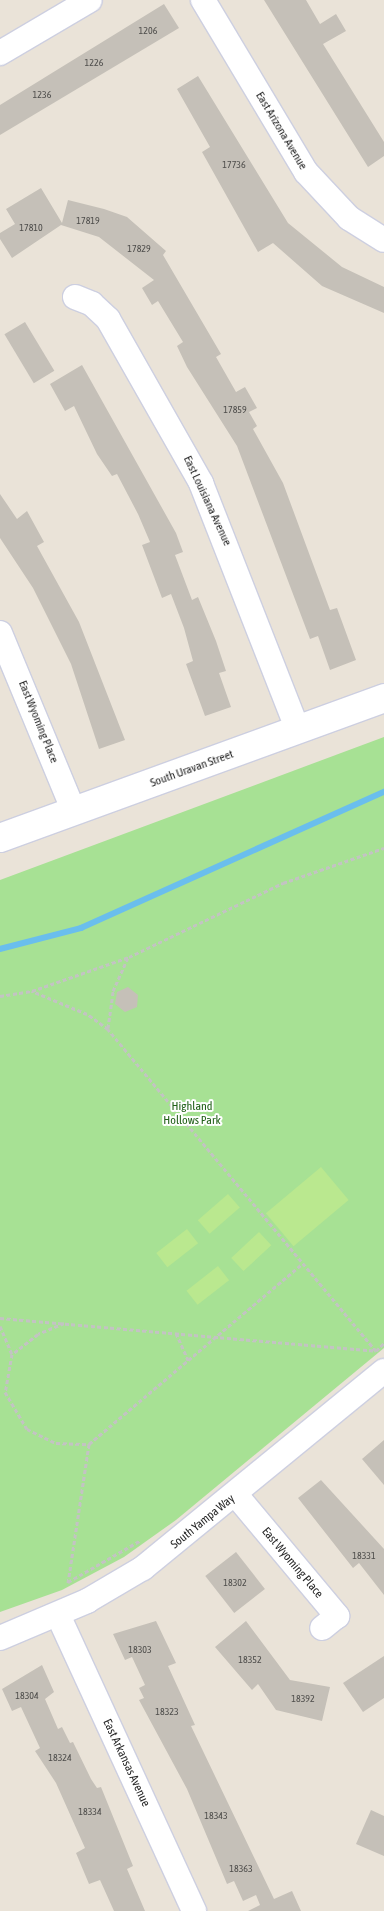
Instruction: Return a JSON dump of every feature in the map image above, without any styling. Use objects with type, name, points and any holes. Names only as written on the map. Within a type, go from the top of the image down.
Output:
[{"type":"street","points":[[0,53],[90,0]]},
{"type":"street","name":"East Arizona Avenue","points":[[203,0],[306,172],[348,218],[384,240]]},
{"type":"street","name":"East Louisiana Avenue","points":[[75,297],[92,304],[108,320],[201,483],[298,731]]},
{"type":"street","name":"East Wyoming Place","points":[[0,633],[74,812]]},
{"type":"street","name":"South Uravan Street","points":[[0,838],[298,731],[384,698]]},
{"type":"street","name":"South Yampa Way","points":[[0,1638],[58,1615],[143,1568],[236,1495],[384,1371]]},
{"type":"street","name":"East Wyoming Place","points":[[236,1495],[336,1616],[322,1628]]},
{"type":"street","name":"East Arkansas Avenue","points":[[58,1615],[194,1911]]},
{"type":"path","points":[[0,996],[32,991],[128,957],[283,883],[384,848]]},
{"type":"path","points":[[108,1028],[113,991],[128,957]]},
{"type":"path","points":[[0,1318],[67,1322],[376,1351],[108,1028],[87,1014],[32,991]]},
{"type":"path","points":[[58,1615],[66,1594],[90,1444],[302,1264]]},
{"type":"path","points":[[12,1354],[38,1334],[67,1322]]},
{"type":"path","points":[[0,1326],[12,1354],[5,1392],[27,1429],[56,1443],[90,1444]]},
{"type":"path","points":[[176,1332],[188,1360]]},
{"type":"green space","name":"Highland Hollows Park","points":[[384,737],[384,1348],[176,1520],[124,1557],[62,1590],[0,1612],[0,880]]},
{"type":"green space","points":[[321,1167],[349,1200],[293,1246],[266,1213]]},
{"type":"green space","points":[[228,1194],[240,1208],[210,1234],[198,1220]]},
{"type":"green space","points":[[187,1229],[198,1243],[167,1267],[156,1253]]},
{"type":"green space","points":[[259,1232],[271,1245],[243,1271],[231,1258]]},
{"type":"green space","points":[[218,1266],[229,1280],[198,1305],[186,1291]]},
{"type":"building","points":[[264,0],[306,0],[320,24],[336,14],[346,31],[323,44],[384,142],[384,156],[368,167]]},
{"type":"building","points":[[164,4],[179,28],[0,135],[0,105]]},
{"type":"building","points":[[198,76],[288,223],[342,267],[384,287],[384,313],[322,286],[273,243],[258,252],[202,152],[210,147],[177,89]]},
{"type":"building","points":[[41,188],[62,223],[68,200],[104,209],[127,217],[166,251],[163,255],[221,354],[216,357],[236,392],[245,387],[257,408],[249,412],[257,426],[253,429],[283,483],[330,610],[337,608],[356,660],[330,670],[318,636],[310,639],[237,446],[187,367],[177,346],[183,342],[158,301],[152,305],[142,288],[154,280],[99,237],[61,225],[12,258],[0,239],[0,233],[15,224],[6,209]]},
{"type":"building","points":[[25,322],[54,371],[34,383],[4,334]]},
{"type":"building","points":[[82,365],[176,533],[183,552],[175,555],[192,600],[198,597],[216,641],[226,671],[219,673],[231,707],[205,716],[186,664],[193,661],[184,628],[171,594],[162,598],[142,545],[150,542],[138,514],[117,474],[112,476],[97,454],[74,406],[65,411],[50,384]]},
{"type":"building","points":[[0,494],[17,519],[27,511],[44,542],[37,546],[79,622],[125,740],[99,749],[71,664],[33,588],[0,538]]},
{"type":"building","points":[[128,987],[138,995],[137,1007],[125,1012],[115,1004],[117,992]]},
{"type":"building","points":[[384,1440],[384,1485],[362,1459]]},
{"type":"building","points":[[321,1480],[384,1549],[384,1595],[359,1563],[353,1568],[298,1498]]},
{"type":"building","points":[[236,1552],[265,1589],[234,1613],[205,1576]]},
{"type":"building","points":[[156,1621],[176,1663],[168,1666],[195,1725],[191,1726],[274,1899],[292,1891],[301,1911],[248,1911],[260,1905],[256,1895],[243,1901],[234,1881],[227,1884],[187,1789],[139,1700],[144,1698],[139,1688],[145,1685],[132,1657],[125,1660],[113,1634]]},
{"type":"building","points":[[246,1621],[290,1680],[330,1687],[322,1721],[276,1710],[258,1684],[252,1690],[215,1647]]},
{"type":"building","points":[[384,1656],[384,1698],[363,1712],[343,1683]]},
{"type":"building","points":[[42,1665],[54,1692],[45,1699],[58,1729],[62,1727],[70,1743],[73,1742],[91,1779],[97,1788],[101,1787],[133,1866],[127,1869],[145,1911],[114,1911],[100,1880],[89,1884],[76,1853],[85,1848],[56,1783],[35,1751],[40,1748],[21,1707],[12,1711],[2,1689]]},
{"type":"building","points":[[371,1810],[384,1816],[384,1856],[356,1844]]},
{"type":"waterway","points":[[0,949],[81,928],[384,792]]}]
